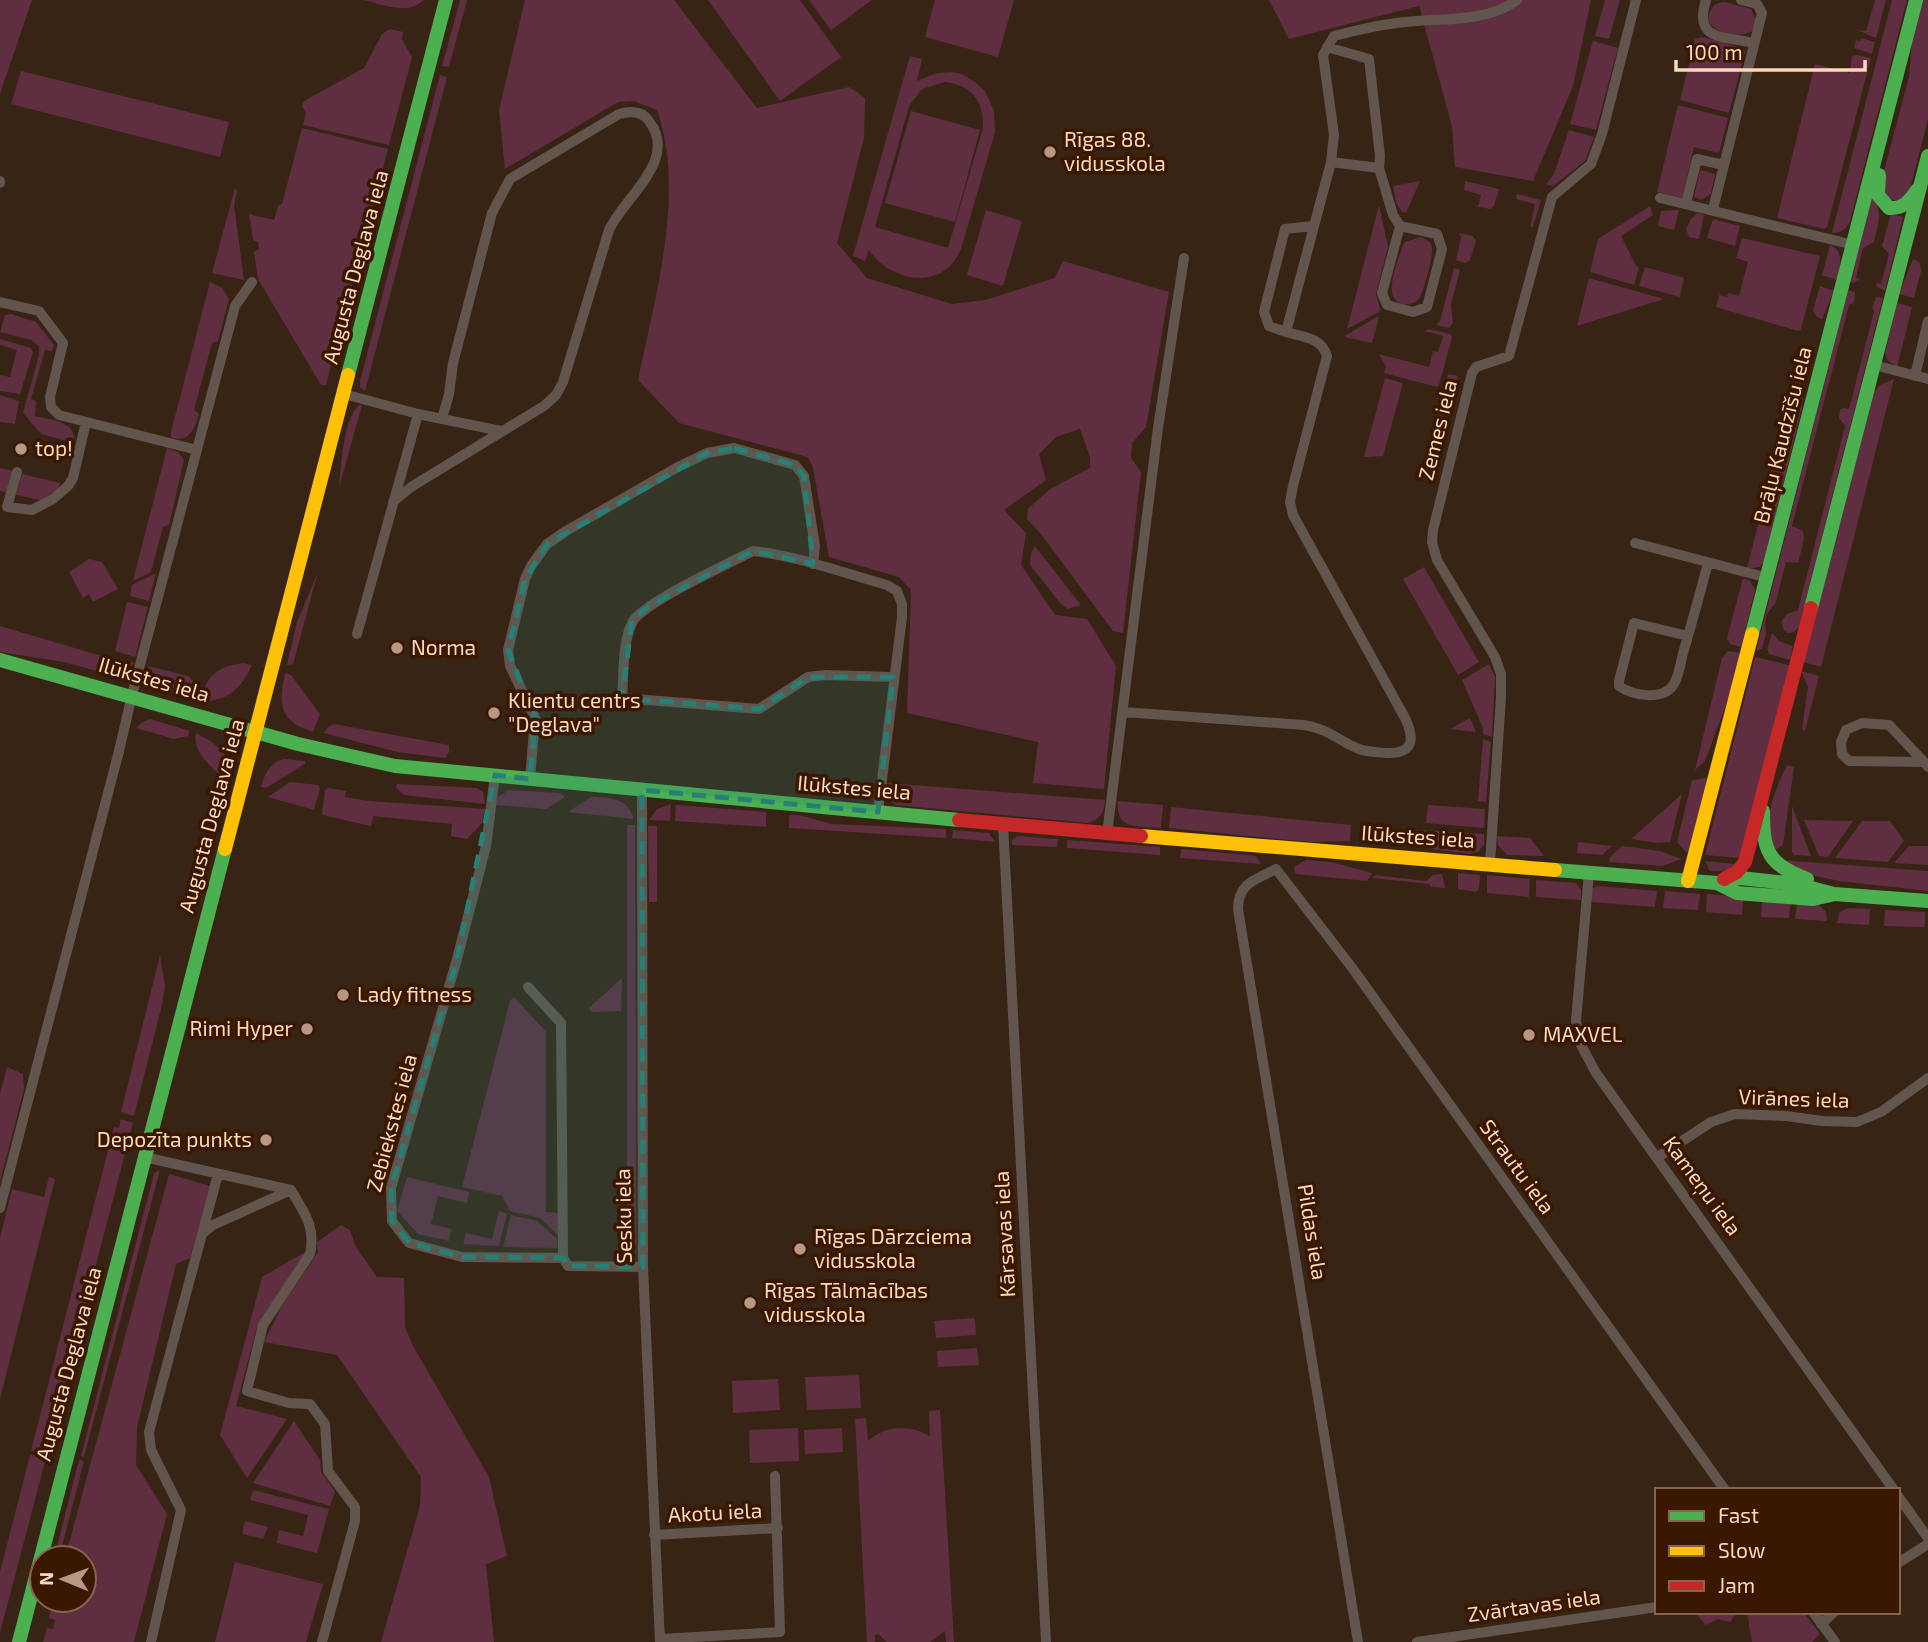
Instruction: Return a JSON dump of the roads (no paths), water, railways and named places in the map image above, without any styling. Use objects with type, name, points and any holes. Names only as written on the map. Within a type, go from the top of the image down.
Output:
[{"type":"street","name":"Augusta Deglava iela","points":[[19,1642],[446,0]]},
{"type":"street","points":[[1286,331],[1331,162],[1334,135],[1324,55],[1334,36],[1402,22],[1461,18],[1506,8],[1517,0]]},
{"type":"street","name":"Zemes iela","points":[[1490,863],[1499,749],[1501,674],[1495,657],[1437,560],[1432,542],[1433,530],[1472,373],[1476,367],[1509,356],[1552,197],[1591,164],[1602,134],[1636,0]]},
{"type":"street","points":[[1706,0],[1701,18],[1710,33],[1754,43]]},
{"type":"street","points":[[1713,209],[1762,13],[1757,4],[1741,0]]},
{"type":"street","name":"Brāļu Kaudzīšu iela","points":[[1688,881],[1916,0]]},
{"type":"street","points":[[1327,47],[1369,59],[1379,168],[1393,215],[1401,226],[1437,234],[1442,249],[1427,307],[1413,312],[1387,305],[1382,293],[1401,226]]},
{"type":"street","points":[[1901,61],[1902,81],[1877,190],[1885,205],[1896,209],[1908,203],[1920,186]]},
{"type":"street","points":[[393,502],[411,488],[544,406],[556,395],[563,382],[609,230],[621,209],[649,173],[659,148],[658,139],[643,115],[631,111],[620,114],[510,179],[492,213],[453,363],[442,419]]},
{"type":"street","points":[[1717,883],[1737,872],[1745,862],[1928,156]]},
{"type":"street","points":[[1686,203],[1697,159],[1724,165]]},
{"type":"street","points":[[1331,162],[1379,168]]},
{"type":"street","points":[[1660,198],[1854,245]]},
{"type":"street","points":[[1123,712],[1304,724],[1322,728],[1360,750],[1392,753],[1402,752],[1409,747],[1412,737],[1405,718],[1293,515],[1290,502],[1327,356],[1324,345],[1318,341],[1269,326],[1264,312],[1284,229],[1313,226]]},
{"type":"street","points":[[1107,834],[1158,428],[1184,258]]},
{"type":"street","points":[[0,1208],[235,306],[252,282]]},
{"type":"street","points":[[0,302],[39,311],[63,343],[50,397],[51,407],[59,415],[197,450]]},
{"type":"street","points":[[1915,376],[1928,321]]},
{"type":"street","points":[[1874,365],[1928,379]]},
{"type":"street","points":[[344,394],[418,414],[501,431]]},
{"type":"street","points":[[357,634],[418,414]]},
{"type":"street","points":[[17,472],[7,507],[32,510],[61,494],[73,478],[86,422]]},
{"type":"street","points":[[530,779],[535,718],[510,667],[508,650],[525,579],[547,544],[677,468],[707,453],[734,448],[795,465],[804,476],[815,546],[813,564]]},
{"type":"street","points":[[1635,542],[1768,578]]},
{"type":"street","points":[[877,812],[902,617],[902,604],[897,591],[887,585],[813,564],[753,551],[649,606],[632,621],[627,643],[622,698],[759,709],[808,677],[893,677]]},
{"type":"street","points":[[1688,636],[1634,623],[1619,686],[1624,690],[1649,696],[1668,690],[1674,684],[1688,636],[1709,563]]},
{"type":"street","name":"Ilūkstes iela","points":[[0,660],[315,748],[395,766],[1107,834],[1688,881],[1717,883],[1740,878],[1796,884],[1834,894],[1928,901]]},
{"type":"street","points":[[1862,723],[1889,725],[1926,765],[1849,761],[1842,754],[1841,742],[1846,730],[1862,723]]},
{"type":"street","name":"Zebiekstes iela","points":[[495,775],[486,846],[457,959],[391,1188],[392,1221],[409,1243],[462,1257],[563,1258],[568,1266],[643,1267]]},
{"type":"street","name":"Sesku iela","points":[[642,790],[643,1267],[660,1641]]},
{"type":"street","points":[[1763,796],[1763,838],[1774,863],[1785,872],[1813,881],[1834,894]]},
{"type":"street","name":"Kārsavas iela","points":[[1003,824],[1046,1642]]},
{"type":"street","points":[[1276,869],[1278,847]]},
{"type":"street","name":"Strautu iela","points":[[1276,869],[1353,969],[1724,1488]]},
{"type":"street","name":"Pildas iela","points":[[1276,869],[1244,887],[1238,895],[1238,909],[1358,1642]]},
{"type":"street","name":"Kameņu iela","points":[[1589,873],[1576,1010],[1577,1032],[1591,1065],[1893,1488]]},
{"type":"street","points":[[528,987],[561,1023],[563,1258]]},
{"type":"street","name":"Virānes iela","points":[[1658,1157],[1711,1122],[1735,1114],[1857,1122],[1881,1112],[1928,1078]]},
{"type":"street","points":[[144,1157],[291,1190],[312,1226],[310,1254],[263,1325],[247,1391],[289,1403],[310,1404],[325,1424],[328,1471],[355,1507],[355,1521],[323,1642]]},
{"type":"street","points":[[151,1642],[181,1510],[151,1450],[149,1432],[218,1174]]},
{"type":"street","points":[[202,1234],[213,1225],[291,1190]]},
{"type":"street","name":"Akotu iela","points":[[660,1641],[780,1632],[775,1476]]},
{"type":"street","points":[[1900,1499],[1928,1538]]},
{"type":"street","name":"Akotu iela","points":[[654,1535],[778,1528]]},
{"type":"street","points":[[1900,1562],[1928,1544]]},
{"type":"street","name":"Zvārtavas iela","points":[[1417,1642],[1655,1607]]},
{"type":"street","points":[[1814,1614],[1835,1642]]},
{"type":"street","points":[[1821,1624],[1833,1614]]},
{"type":"place","name":"Rīgas 88. vidusskola","points":[[1050,152]]},
{"type":"place","name":"top!","points":[[21,449]]},
{"type":"place","name":"Norma","points":[[397,648]]},
{"type":"place","name":"Klientu centrs \"Deglava\"","points":[[494,713]]},
{"type":"place","name":"Lady fitness","points":[[343,995]]},
{"type":"place","name":"Rimi Hyper","points":[[307,1029]]},
{"type":"place","name":"MAXVEL","points":[[1529,1035]]},
{"type":"place","name":"Depozīta punkts","points":[[266,1140]]},
{"type":"place","name":"Rīgas Dārzciema vidusskola","points":[[800,1249]]},
{"type":"place","name":"Rīgas Tālmācības vidusskola","points":[[750,1303]]}]
